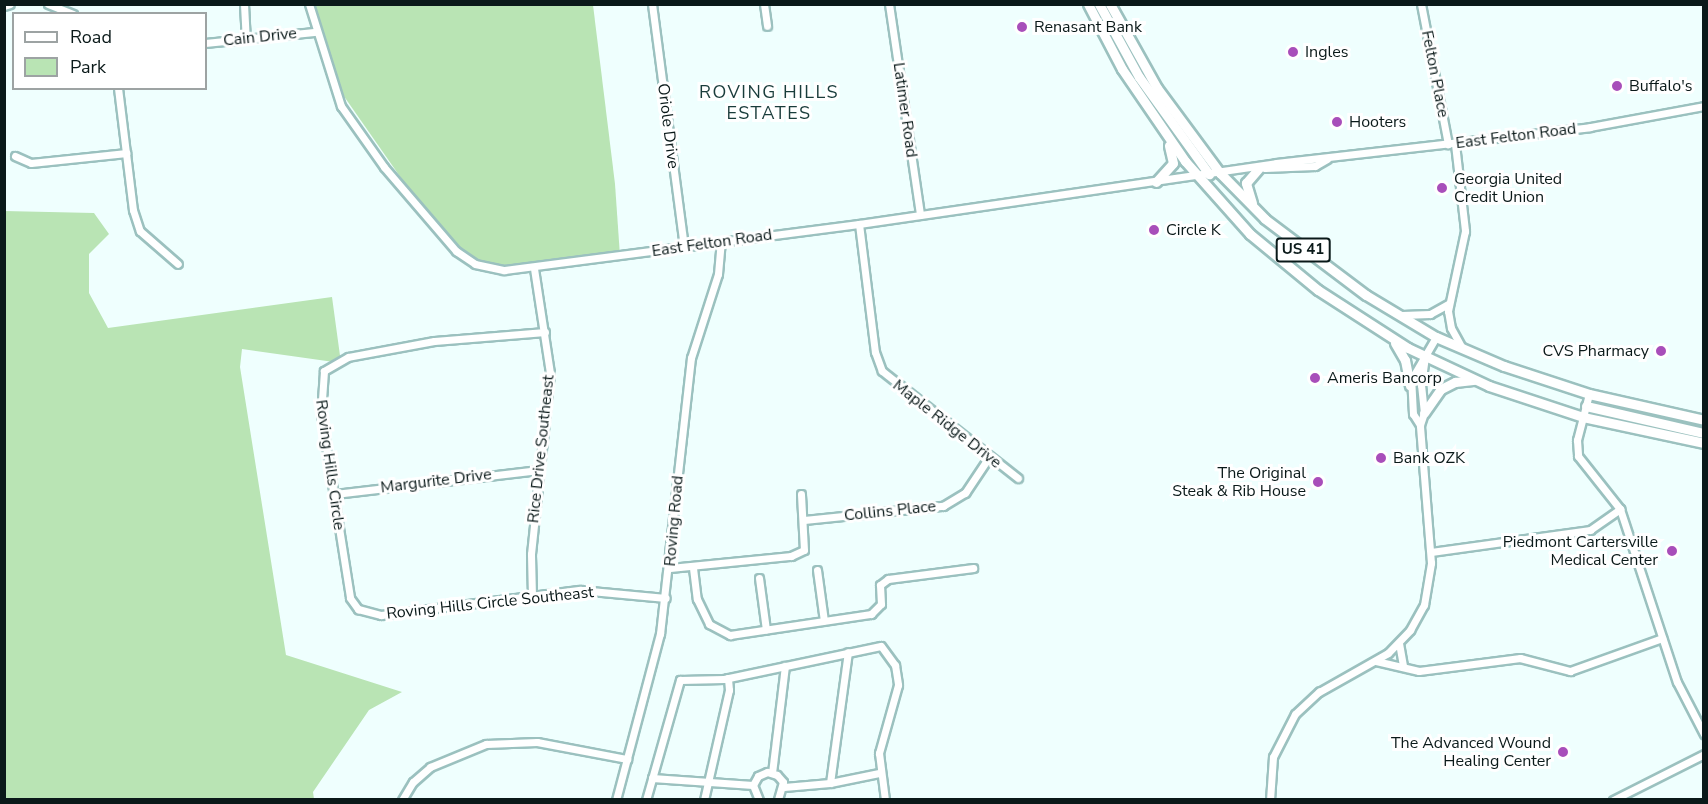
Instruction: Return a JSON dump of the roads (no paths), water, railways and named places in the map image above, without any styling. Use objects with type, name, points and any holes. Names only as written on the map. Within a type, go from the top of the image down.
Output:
[{"type":"main road","name":"US 41","points":[[1088,4],[1122,69],[1166,137],[1250,234],[1284,264],[1392,339],[1476,380],[1583,417],[1704,443]]},
{"type":"main road","points":[[1099,4],[1139,77],[1209,174]]},
{"type":"main road","name":"US 41","points":[[1110,4],[1157,88],[1220,173],[1254,208],[1307,253],[1396,314],[1463,350],[1589,394],[1704,420]]},
{"type":"main road","points":[[1156,182],[1173,163],[1166,137]]},
{"type":"main road","points":[[1254,208],[1246,183],[1260,167]]},
{"type":"main road","points":[[1392,339],[1405,360],[1410,386]]},
{"type":"main road","points":[[1424,413],[1441,389],[1455,382],[1476,380]]},
{"type":"main road","points":[[1586,406],[1704,433]]},
{"type":"street","points":[[4,6],[10,4]]},
{"type":"street","points":[[48,4],[68,12]]},
{"type":"street","points":[[244,4],[246,37]]},
{"type":"street","name":"East Felton Road","points":[[309,4],[315,32],[341,106],[384,167],[456,251],[475,264],[490,268],[534,268],[1260,167],[1282,170],[1315,166],[1327,159],[1590,127],[1704,106]]},
{"type":"street","name":"Oriole Drive","points":[[652,4],[684,247]]},
{"type":"street","points":[[764,4],[767,26]]},
{"type":"street","name":"Latimer Road","points":[[889,4],[920,215]]},
{"type":"street","name":"Felton Place","points":[[1422,4],[1452,144],[1464,231],[1448,304]]},
{"type":"street","name":"Cain Drive","points":[[207,43],[246,37],[315,32]]},
{"type":"street","points":[[118,90],[133,210],[140,231],[178,264]]},
{"type":"street","points":[[15,156],[32,163],[126,153]]},
{"type":"street","name":"Maple Ridge Drive","points":[[859,224],[875,352],[882,371],[1018,478]]},
{"type":"street","name":"Roving Road","points":[[616,800],[666,598],[691,358],[718,274],[721,242]]},
{"type":"street","name":"Rice Drive Southeast","points":[[532,596],[531,554],[538,470],[550,373],[534,268]]},
{"type":"street","points":[[1396,314],[1430,314],[1448,304],[1449,323],[1463,350]]},
{"type":"street","name":"Roving Hills Circle","points":[[344,570],[320,392],[322,376],[331,365],[348,357],[434,341],[545,332]]},
{"type":"street","points":[[1420,425],[1413,414],[1410,386],[1436,337]]},
{"type":"street","points":[[1270,800],[1273,757],[1289,721],[1319,692],[1375,662],[1399,644],[1424,605],[1431,552],[1420,425],[1424,413],[1421,385],[1425,357]]},
{"type":"street","points":[[1589,394],[1577,440],[1580,461],[1620,509],[1677,682],[1704,734]]},
{"type":"street","name":"Collins Place","points":[[804,520],[943,506],[965,493],[989,457]]},
{"type":"street","name":"Margurite Drive","points":[[334,494],[538,470]]},
{"type":"street","points":[[670,568],[693,568],[791,556],[804,550],[801,494]]},
{"type":"street","points":[[1431,552],[1590,530],[1620,509]]},
{"type":"street","points":[[693,568],[697,599],[709,624],[730,635],[871,614],[881,604],[880,585],[888,579],[973,567]]},
{"type":"street","name":"Roving Hills Circle Southeast","points":[[344,570],[352,603],[373,614],[580,591],[666,598]]},
{"type":"street","points":[[817,570],[824,621]]},
{"type":"street","points":[[759,578],[766,630]]},
{"type":"street","points":[[1375,662],[1426,671],[1520,658],[1570,671],[1662,638]]},
{"type":"street","points":[[1399,644],[1403,666]]},
{"type":"street","points":[[646,800],[680,680],[728,678],[881,646],[895,665],[897,700],[879,753],[879,773],[885,800]]},
{"type":"street","points":[[830,783],[848,652]]},
{"type":"street","points":[[772,773],[785,666]]},
{"type":"street","points":[[704,800],[729,690],[728,678]]},
{"type":"street","points":[[402,800],[413,782],[430,767],[486,744],[537,742],[627,759]]},
{"type":"street","points":[[1613,800],[1704,754]]},
{"type":"street","points":[[753,785],[762,774],[772,773],[780,778],[784,787],[778,800]]},
{"type":"street","points":[[784,787],[830,783],[879,773]]},
{"type":"street","points":[[652,778],[708,784],[753,785]]},
{"type":"street","points":[[753,785],[759,800]]},
{"type":"place","name":"Renasant Bank","points":[[1022,27]]},
{"type":"place","name":"Ingles","points":[[1293,52]]},
{"type":"place","name":"Buffalo's","points":[[1617,86]]},
{"type":"place","name":"Hooters","points":[[1337,122]]},
{"type":"place","name":"Georgia United Credit Union","points":[[1442,188]]},
{"type":"place","name":"Circle K","points":[[1154,230]]},
{"type":"place","name":"CVS Pharmacy","points":[[1661,351]]},
{"type":"place","name":"Ameris Bancorp","points":[[1315,378]]},
{"type":"place","name":"Bank OZK","points":[[1381,458]]},
{"type":"place","name":"The Original Steak & Rib House","points":[[1318,482]]},
{"type":"place","name":"Piedmont Cartersville Medical Center","points":[[1672,551]]},
{"type":"place","name":"The Advanced Wound Healing Center","points":[[1563,752]]},
{"type":"district","name":"ROVING HILLS ESTATES","points":[[769,103]]}]
